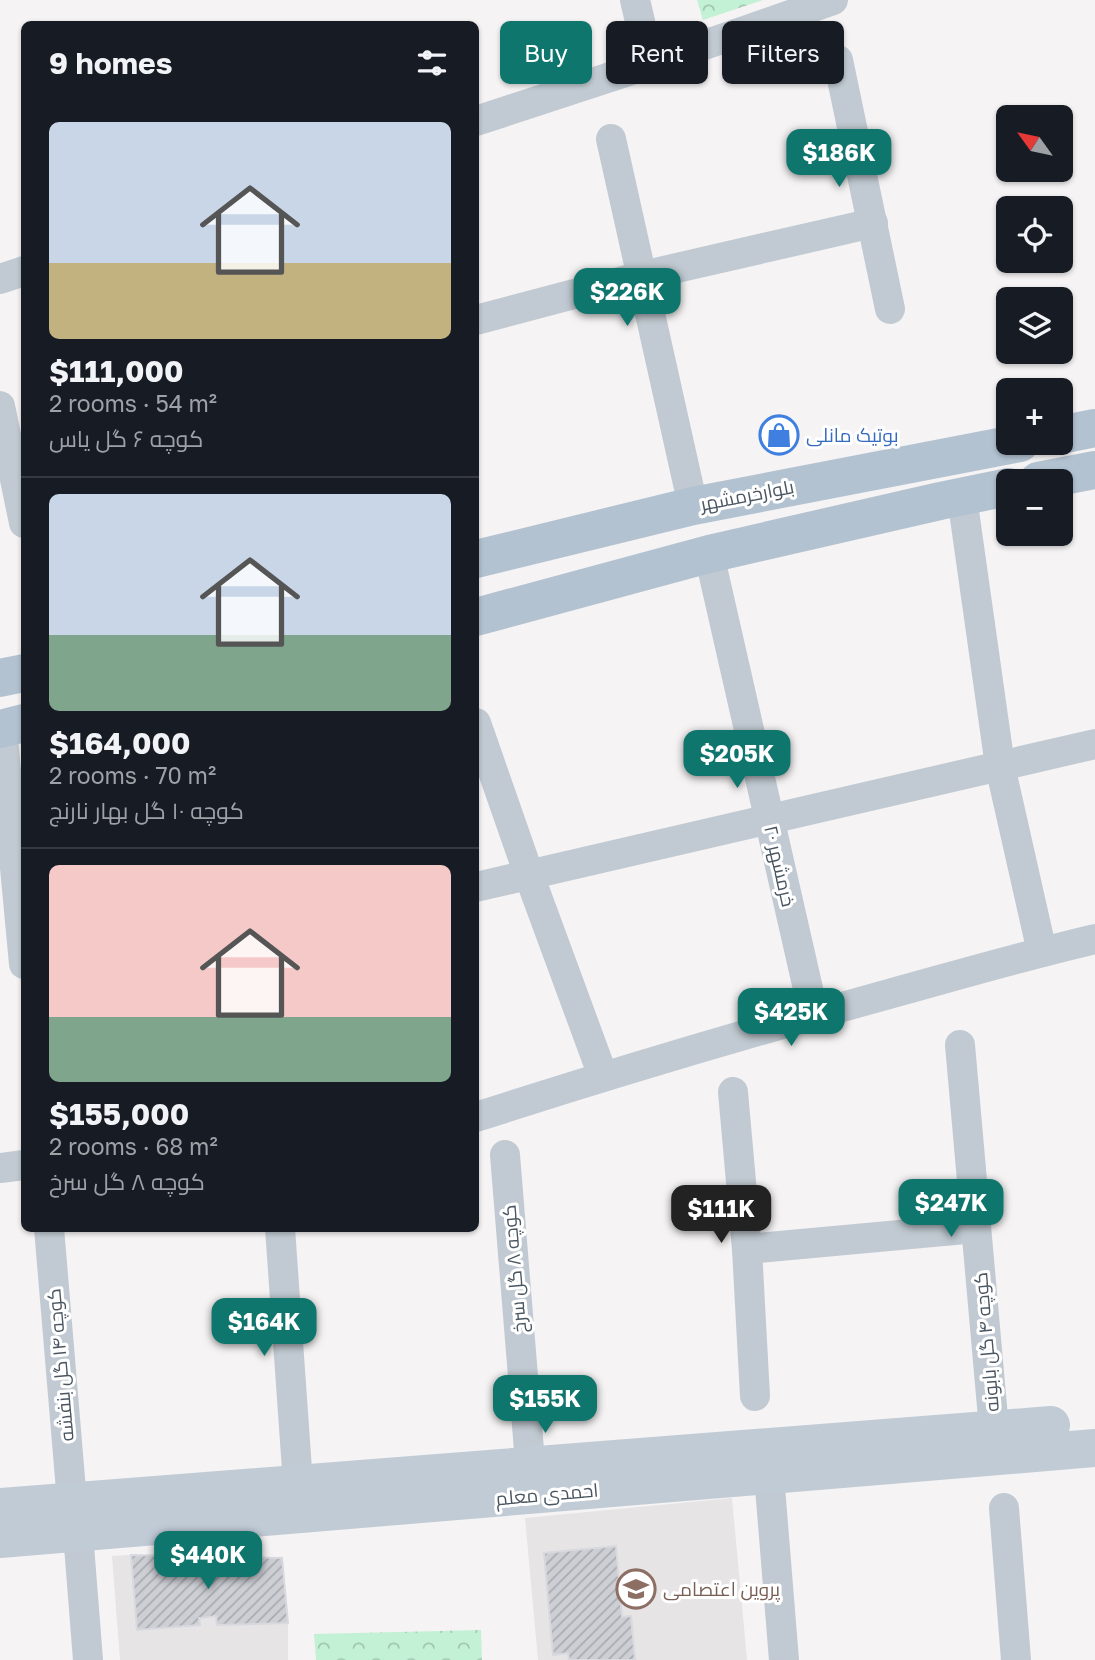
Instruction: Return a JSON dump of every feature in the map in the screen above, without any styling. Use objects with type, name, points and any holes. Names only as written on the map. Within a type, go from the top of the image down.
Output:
[{"type":"main road","points":[[1073,432],[1095,428]]},
{"type":"main road","name":"بلوارخرمشهر","points":[[479,558],[693,506],[996,448]]},
{"type":"main road","points":[[1073,474],[1095,470]]},
{"type":"main road","points":[[479,616],[709,554],[996,490]]},
{"type":"main road","points":[[0,678],[21,674]]},
{"type":"street","points":[[635,0],[640,21]]},
{"type":"street","points":[[708,44],[833,0]]},
{"type":"street","points":[[479,120],[606,78]]},
{"type":"street","points":[[843,84],[890,309]]},
{"type":"street","points":[[611,139],[693,506]]},
{"type":"street","points":[[479,319],[642,276],[873,223]]},
{"type":"street","points":[[0,279],[21,272]]},
{"type":"street","points":[[0,406],[21,508]]},
{"type":"street","points":[[962,497],[1000,766],[1042,952]]},
{"type":"street","name":"خرمشهر ۲۰","points":[[709,554],[814,1015]]},
{"type":"street","points":[[9,727],[21,917]]},
{"type":"street","points":[[479,732],[603,1076]]},
{"type":"street","points":[[479,886],[1095,744]]},
{"type":"street","points":[[479,1116],[603,1076],[814,1015],[1095,939]]},
{"type":"street","name":"کوچه ۴ گل بابونه","points":[[960,1045],[997,1443]]},
{"type":"street","points":[[733,1091],[747,1249],[755,1396]]},
{"type":"street","name":"کوچه ۸ گل سرخ","points":[[505,1156],[532,1480]]},
{"type":"street","points":[[0,1168],[21,1165]]},
{"type":"street","points":[[747,1249],[976,1228]]},
{"type":"street","name":"کوچه ۱۴ گل بنفشه","points":[[49,1232],[88,1660]]},
{"type":"street","points":[[280,1232],[301,1499]]},
{"type":"street","name":"احمدی معلم","points":[[997,1443],[1095,1422]]},
{"type":"street","name":"احمدی معلم","points":[[0,1539],[75,1517],[997,1443],[1095,1448]]},
{"type":"street","points":[[766,1461],[784,1660]]},
{"type":"street","name":"احمدی معلم","points":[[0,1507],[75,1517]]},
{"type":"street","points":[[1004,1508],[1016,1660]]},
{"type":"shaded area","name":"پروین اعتصامی","points":[[732,1498],[747,1660],[538,1660],[525,1518]]},
{"type":"shaded area","points":[[112,1556],[282,1558],[288,1623],[288,1660],[120,1660]]},
{"type":"green space","points":[[697,0],[763,0],[703,20]]},
{"type":"green space","points":[[481,1630],[482,1660],[316,1660],[314,1634]]},
{"type":"building","points":[[616,1546],[622,1617],[631,1616],[635,1660],[569,1660],[568,1653],[553,1655],[544,1553]]},
{"type":"building","points":[[131,1555],[282,1558],[288,1623],[217,1625],[216,1616],[199,1618],[200,1625],[137,1630]]},
{"type":"place","name":"بوتیک مانلی","points":[[779,435]]},
{"type":"place","name":"پروین اعتصامی","points":[[636,1589]]}]
